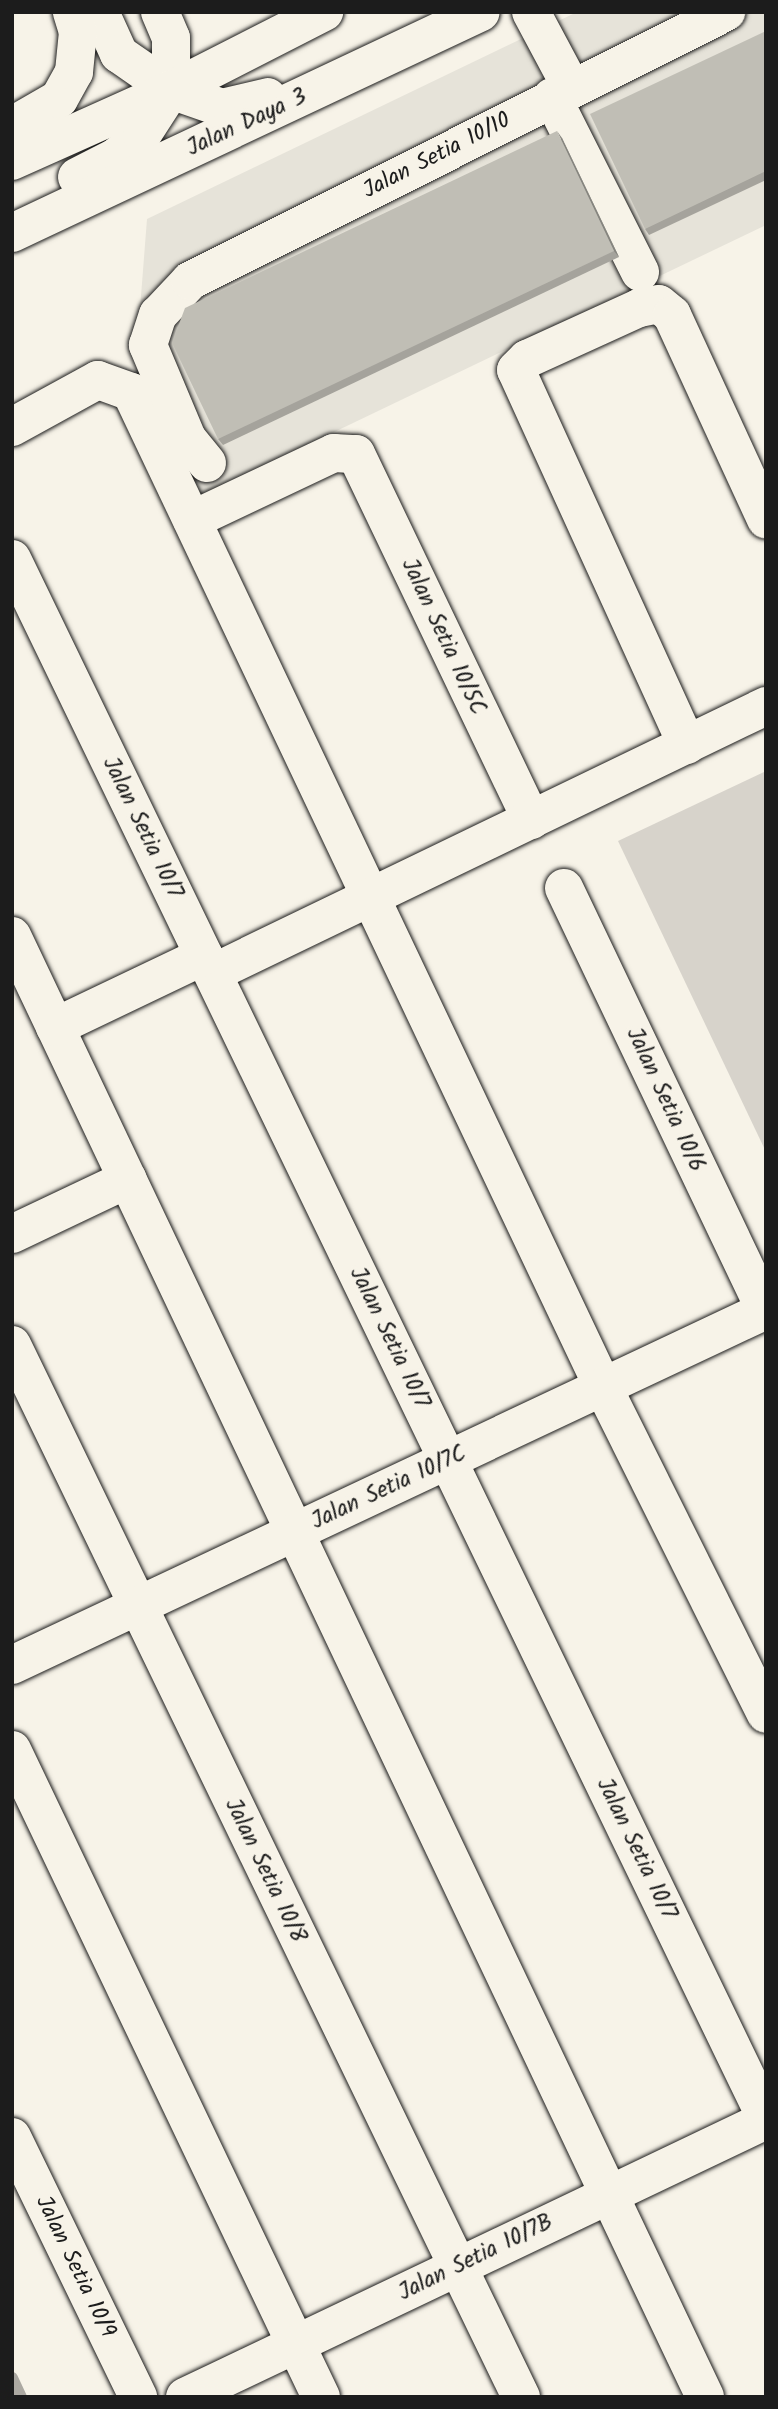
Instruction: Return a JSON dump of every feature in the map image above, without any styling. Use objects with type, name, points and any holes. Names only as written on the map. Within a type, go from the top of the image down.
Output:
[{"type":"street","points":[[12,126],[59,99],[74,72],[78,32],[72,12]]},
{"type":"street","points":[[100,12],[119,54],[171,90],[222,108],[266,98],[447,12]]},
{"type":"street","points":[[12,209],[116,157],[142,135],[171,90],[171,38],[160,12]]},
{"type":"street","points":[[12,161],[171,90],[324,12]]},
{"type":"street","name":"Jalan Daya 3","points":[[12,233],[481,12]]},
{"type":"street","points":[[531,12],[562,92],[649,288],[672,315],[766,519]]},
{"type":"street","name":"Jalan Setia 10/10","points":[[207,463],[187,438],[148,345],[158,315],[190,281],[726,12]]},
{"type":"street","points":[[649,288],[639,308],[564,342],[516,370],[687,745]]},
{"type":"street","points":[[12,427],[98,380],[131,391],[603,1387],[766,1714]]},
{"type":"street","name":"Jalan Setia 10/5C","points":[[192,520],[334,453],[356,454],[531,820]]},
{"type":"street","name":"Jalan Setia 10/7","points":[[12,559],[766,2119]]},
{"type":"street","points":[[55,1027],[372,896],[766,706]]},
{"type":"street","name":"Jalan Setia 10/6","points":[[564,888],[766,1311]]},
{"type":"street","points":[[12,936],[705,2397]]},
{"type":"street","points":[[12,1234],[128,1179]]},
{"type":"street","name":"Jalan Setia 10/7C","points":[[12,1665],[766,1311]]},
{"type":"street","name":"Jalan Setia 10/8","points":[[12,1345],[136,1607],[521,2397]]},
{"type":"street","points":[[12,1750],[321,2397]]},
{"type":"street","name":"Jalan Setia 10/7B","points":[[185,2397],[766,2119]]},
{"type":"street","name":"Jalan Setia 10/9","points":[[12,2137],[138,2397]]},
{"type":"shaded area","points":[[577,12],[766,12],[766,225],[199,497],[136,360],[147,219]]},
{"type":"shaded area","points":[[766,771],[766,1152],[618,841]]},
{"type":"building","points":[[766,31],[766,171],[645,229],[590,114]]},
{"type":"building","points":[[557,131],[614,251],[218,439],[172,343],[185,308]]},
{"type":"waterway","points":[[12,2378],[21,2397]]}]
